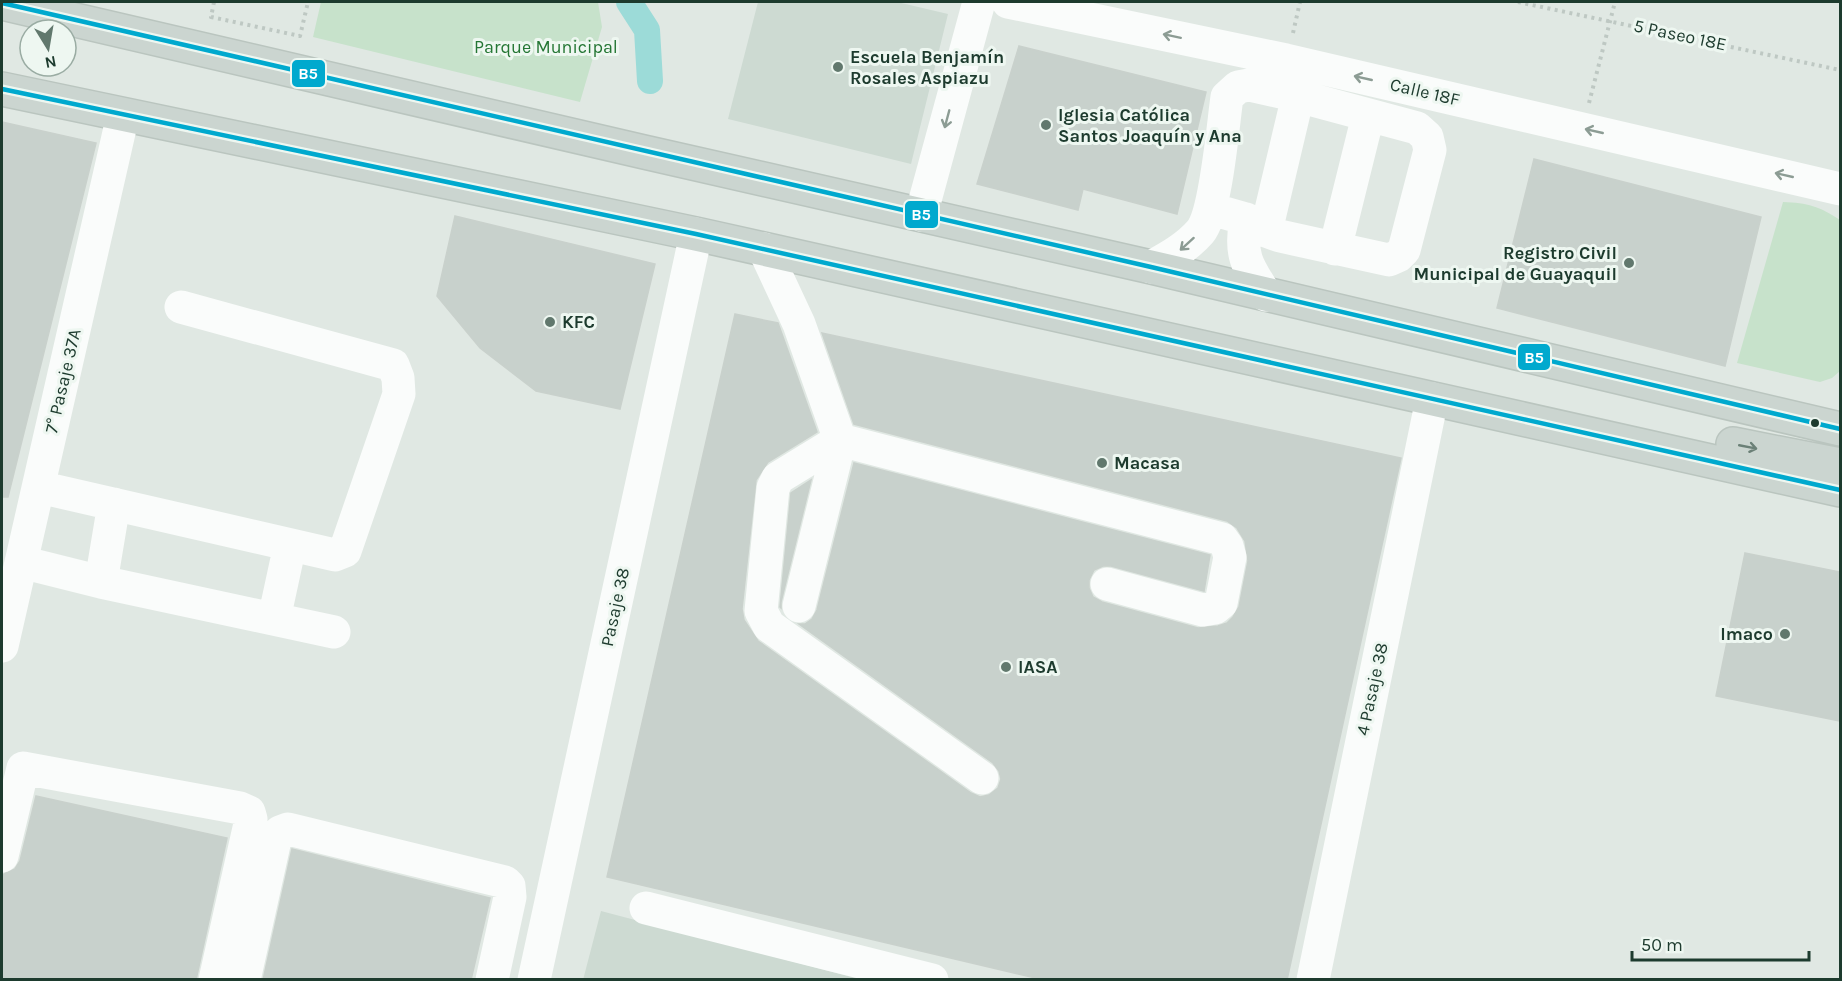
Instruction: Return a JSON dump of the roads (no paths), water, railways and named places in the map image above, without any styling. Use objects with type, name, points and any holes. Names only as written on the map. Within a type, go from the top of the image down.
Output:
[{"type":"main road","points":[[2,3],[1151,267],[1840,429]]},
{"type":"main road","points":[[2,76],[16,92],[696,234],[1840,490]]},
{"type":"main road","points":[[1504,415],[1571,412],[1840,465]]},
{"type":"street","points":[[921,215],[979,2]]},
{"type":"street","name":"Calle 18F","points":[[1008,2],[1286,60],[1840,189]]},
{"type":"street","points":[[1151,267],[1180,250],[1202,231],[1211,209],[1227,97],[1238,87],[1249,85],[1298,96],[1417,128],[1427,137],[1430,150],[1404,250],[1389,260],[1335,249],[1211,209]]},
{"type":"street","points":[[1266,295],[1246,264],[1242,237],[1256,225],[1298,96]]},
{"type":"street","name":"7° Pasaje 37A","points":[[2,646],[123,115]]},
{"type":"street","points":[[1335,249],[1368,116]]},
{"type":"street","name":"Pasaje 38","points":[[534,980],[696,234]]},
{"type":"street","points":[[764,249],[799,324],[840,440],[799,606]]},
{"type":"street","points":[[39,487],[335,555],[345,551],[399,394],[398,378],[393,365],[181,307]]},
{"type":"street","name":"4 Pasaje 38","points":[[1312,980],[1432,399]]},
{"type":"street","points":[[982,778],[769,626],[761,611],[773,488],[778,478],[840,440],[1222,539],[1229,551],[1230,557],[1221,603],[1215,608],[1203,610],[1107,585]]},
{"type":"street","points":[[101,582],[114,504]]},
{"type":"street","points":[[274,618],[290,545]]},
{"type":"street","points":[[21,562],[101,582],[334,632]]},
{"type":"street","points":[[2,856],[12,765],[240,808],[249,812],[251,819],[215,980]]},
{"type":"street","points":[[244,980],[275,840],[280,832],[288,829],[505,882],[509,886],[510,897],[492,980]]},
{"type":"street","points":[[646,908],[932,980]]},
{"type":"waterway","points":[[629,2],[647,30],[650,81]]},
{"type":"place","name":"Escuela Benjamín Rosales Aspiazu","points":[[838,67]]},
{"type":"place","name":"Iglesia Católica Santos Joaquín y Ana","points":[[1046,125]]},
{"type":"place","name":"Registro Civil Municipal de Guayaquil","points":[[1629,263]]},
{"type":"place","name":"KFC","points":[[550,322]]},
{"type":"place","name":"Macasa","points":[[1102,463]]},
{"type":"place","name":"Imaco","points":[[1785,634]]},
{"type":"place","name":"IASA","points":[[1006,667]]},
{"type":"park label","name":"Parque Municipal","points":[[546,47]]}]
